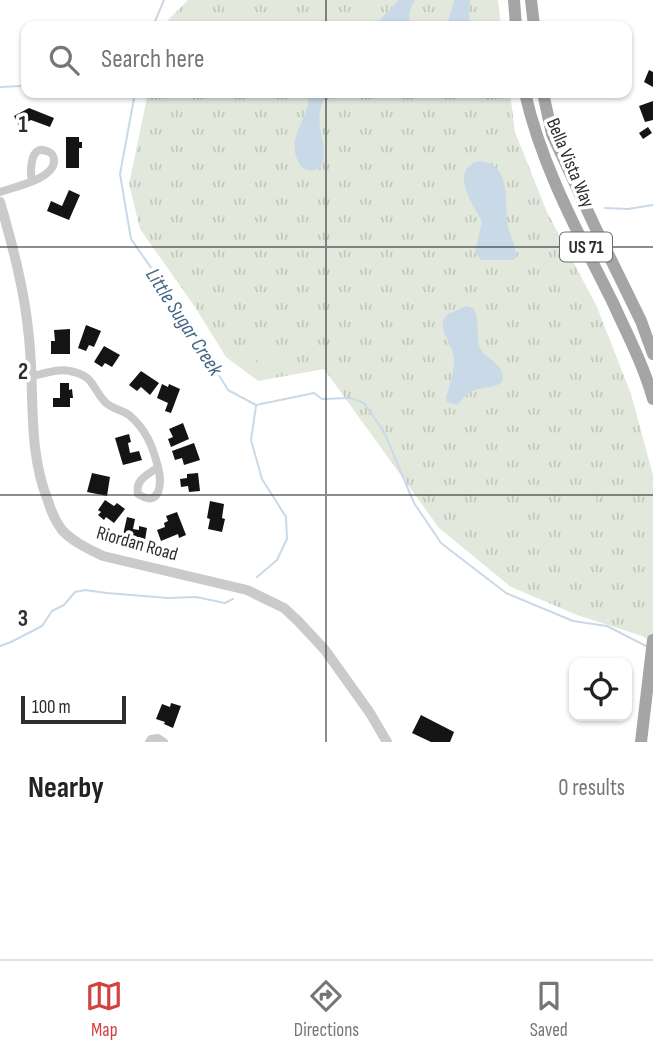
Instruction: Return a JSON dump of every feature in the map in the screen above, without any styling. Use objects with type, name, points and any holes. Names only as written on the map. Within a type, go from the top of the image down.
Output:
[{"type":"main road","points":[[514,0],[516,21]]},
{"type":"main road","points":[[531,0],[533,21]]},
{"type":"main road","name":"Bella Vista Way","points":[[526,98],[549,170],[634,347],[653,399]]},
{"type":"main road","name":"Bella Vista Way","points":[[544,98],[552,134],[641,321],[653,354]]},
{"type":"main road","points":[[641,742],[653,640]]},
{"type":"street","points":[[0,192],[32,181]]},
{"type":"street","name":"Riordan Road","points":[[0,202],[24,297],[32,376],[35,454],[42,487],[62,530],[82,546],[103,556],[247,590],[284,608],[325,650],[370,713],[387,742]]},
{"type":"street","points":[[32,376],[66,370],[83,375],[93,383],[104,402],[127,414],[138,424],[152,444],[158,467]]},
{"type":"street","points":[[149,742],[158,738],[164,742]]},
{"type":"green space","points":[[188,0],[498,0],[500,21],[167,21]]},
{"type":"green space","points":[[147,98],[511,98],[515,132],[547,212],[597,307],[631,394],[653,475],[653,642],[577,615],[511,587],[439,528],[324,369],[258,381],[226,357],[195,307],[140,229],[129,184]]},
{"type":"green space","points":[[262,335],[276,349],[277,360],[270,364],[256,360],[250,349],[254,338]]},
{"type":"green space","points":[[582,488],[594,492],[596,501],[589,512],[573,514],[570,510],[573,496]]},
{"type":"green space","points":[[485,506],[503,511],[509,520],[507,524],[497,528],[481,524],[477,513]]},
{"type":"water","points":[[398,0],[415,0],[411,7],[410,21],[380,21]]},
{"type":"water","points":[[454,0],[470,0],[469,21],[448,21]]},
{"type":"water","points":[[308,98],[325,98],[320,113],[323,159],[320,168],[310,171],[300,165],[295,145]]},
{"type":"water","points":[[479,161],[490,164],[502,177],[508,226],[515,247],[514,260],[481,260],[475,253],[482,221],[469,197],[464,180],[465,172]]},
{"type":"water","points":[[467,306],[473,308],[475,313],[481,350],[494,361],[503,376],[499,384],[473,391],[457,405],[447,402],[446,397],[453,374],[454,359],[443,323],[449,313]]},
{"type":"building","points":[[649,70],[653,72],[653,87],[644,82]]},
{"type":"building","points":[[653,101],[653,120],[645,122],[639,106]]},
{"type":"building","points":[[29,108],[54,118],[50,127],[31,120],[19,126],[14,116]]},
{"type":"building","points":[[648,127],[652,133],[643,139],[639,133]]},
{"type":"building","points":[[66,137],[79,137],[79,142],[82,142],[82,148],[79,148],[79,168],[66,168]]},
{"type":"building","points":[[69,190],[80,195],[69,220],[47,211],[51,201],[62,206]]},
{"type":"building","points":[[86,325],[101,331],[94,347],[89,345],[86,351],[78,348]]},
{"type":"building","points":[[70,329],[70,354],[51,354],[51,341],[55,341],[54,330]]},
{"type":"building","points":[[104,346],[120,355],[112,367],[105,363],[102,367],[94,362]]},
{"type":"building","points":[[141,371],[159,383],[150,395],[141,387],[137,391],[129,385]]},
{"type":"building","points":[[60,383],[69,383],[69,390],[72,389],[70,407],[53,407],[53,398],[60,398]]},
{"type":"building","points":[[162,384],[180,389],[171,413],[165,411],[168,403],[157,398]]},
{"type":"building","points":[[183,423],[189,439],[171,447],[168,439],[173,437],[169,429]]},
{"type":"building","points":[[129,434],[130,453],[139,451],[142,460],[123,465],[115,438]]},
{"type":"building","points":[[194,443],[200,460],[184,465],[182,458],[175,460],[172,451]]},
{"type":"building","points":[[92,473],[110,477],[107,496],[87,492]]},
{"type":"building","points":[[198,473],[200,491],[189,492],[188,486],[181,487],[180,479],[187,478],[187,474]]},
{"type":"building","points":[[105,500],[114,506],[117,503],[125,509],[114,523],[98,515],[101,512],[98,510]]},
{"type":"building","points":[[210,501],[224,504],[222,532],[208,529]]},
{"type":"building","points":[[177,512],[186,535],[179,538],[178,534],[161,541],[157,530],[165,527],[164,523],[168,521],[166,516]]},
{"type":"building","points":[[127,517],[135,519],[133,529],[139,530],[139,526],[147,528],[145,540],[123,535]]},
{"type":"building","points":[[171,703],[181,706],[173,728],[156,719],[162,704],[170,707]]},
{"type":"building","points":[[421,715],[454,732],[450,742],[431,742],[412,733]]},
{"type":"waterway","name":"Little Sugar Creek","points":[[155,21],[164,0]]},
{"type":"waterway","points":[[0,87],[21,86]]},
{"type":"waterway","name":"Little Sugar Creek","points":[[134,98],[120,174],[131,239],[172,298],[228,390],[256,405],[314,393],[322,399],[351,398],[364,403],[384,432],[414,503],[441,543],[506,593],[573,621],[607,626],[646,646]]},
{"type":"waterway","points":[[605,208],[628,209],[653,205]]},
{"type":"waterway","points":[[256,406],[251,440],[262,479],[286,517],[287,539],[277,560],[257,577]]},
{"type":"waterway","points":[[0,646],[42,626],[52,611],[64,605],[75,592],[85,590],[168,598],[196,597],[225,603],[233,599]]}]
